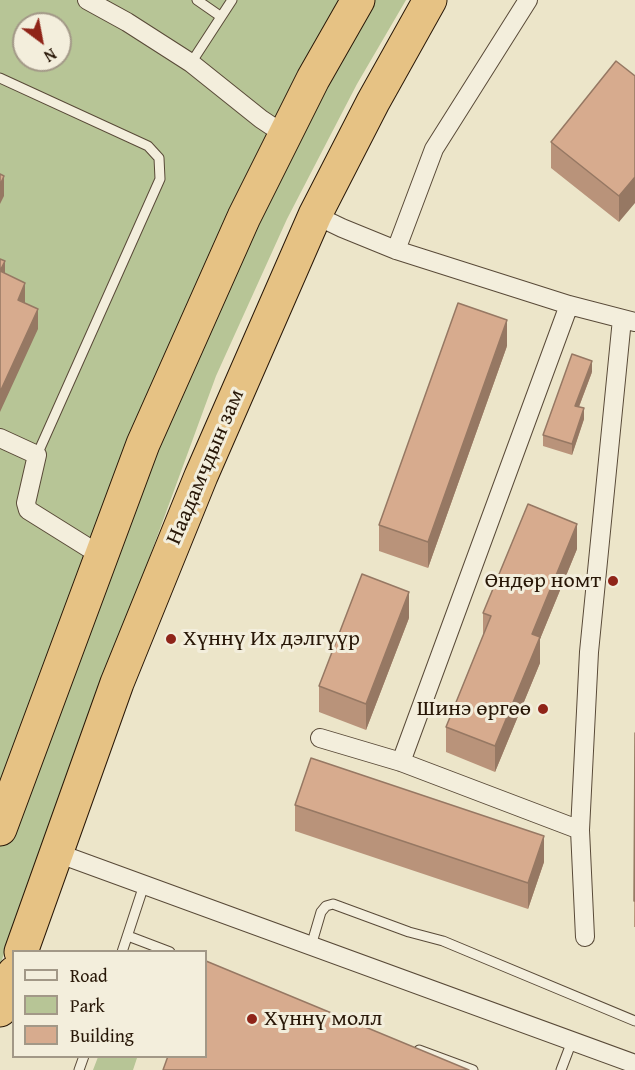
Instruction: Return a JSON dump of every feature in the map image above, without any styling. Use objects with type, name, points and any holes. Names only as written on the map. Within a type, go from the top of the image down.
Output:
[{"type":"highway","points":[[0,830],[143,444],[244,217],[313,79],[358,0]]},
{"type":"highway","name":"Наадамчдын зам","points":[[21,950],[117,683],[201,476],[315,215],[373,102],[430,0]]},
{"type":"highway","points":[[0,1010],[12,978]]},
{"type":"street","points":[[87,0],[128,22],[191,63],[285,135]]},
{"type":"street","points":[[396,250],[434,149],[528,0]]},
{"type":"street","points":[[315,215],[396,250],[569,305],[629,320],[589,652],[580,830],[585,937]]},
{"type":"street","points":[[401,762],[569,305]]},
{"type":"street","points":[[0,438],[37,455],[26,503],[28,510],[100,555]]},
{"type":"street","points":[[320,738],[401,762],[580,830]]},
{"type":"street","points":[[57,853],[635,1064]]},
{"type":"lane","points":[[197,0],[220,16]]},
{"type":"lane","points":[[191,63],[232,0]]},
{"type":"lane","points":[[0,78],[148,146],[159,158],[160,179],[37,455]]},
{"type":"lane","points":[[122,950],[144,885]]},
{"type":"lane","points":[[311,946],[321,912],[326,906],[333,904],[409,932],[442,941],[635,1022]]},
{"type":"lane","points":[[128,936],[167,950]]},
{"type":"lane","points":[[561,1070],[572,1041]]},
{"type":"lane","points":[[411,1047],[473,1070]]},
{"type":"green space","points":[[0,0],[406,0],[357,84],[287,219],[216,376],[0,965]]},
{"type":"green space","points":[[98,1058],[137,1058],[133,1070],[93,1070]]},
{"type":"building","points":[[616,61],[635,76],[635,177],[619,196],[551,142]]},
{"type":"building","points":[[0,259],[5,261],[0,271]]},
{"type":"building","points":[[0,271],[25,283],[18,300],[38,309],[0,392]]},
{"type":"building","points":[[458,303],[507,320],[428,542],[379,525]]},
{"type":"building","points":[[572,354],[592,361],[575,406],[584,408],[572,444],[543,435]]},
{"type":"building","points":[[528,504],[577,524],[532,634],[540,637],[495,746],[446,727],[491,616],[483,613]]},
{"type":"building","points":[[362,574],[409,592],[366,704],[319,686]]},
{"type":"building","points":[[635,733],[635,901],[634,901]]},
{"type":"building","points":[[311,758],[544,836],[528,883],[295,805]]},
{"type":"building","name":"Хүннү молл","points":[[207,961],[469,1070],[163,1070],[167,1058],[207,1058]]},
{"type":"place","name":"Өндөр номт","points":[[613,581]]},
{"type":"place","name":"Хүннү Их дэлгүүр","points":[[171,639]]},
{"type":"place","name":"Шинэ өргөө","points":[[543,709]]},
{"type":"place","name":"Хүннү молл","points":[[252,1019]]}]
